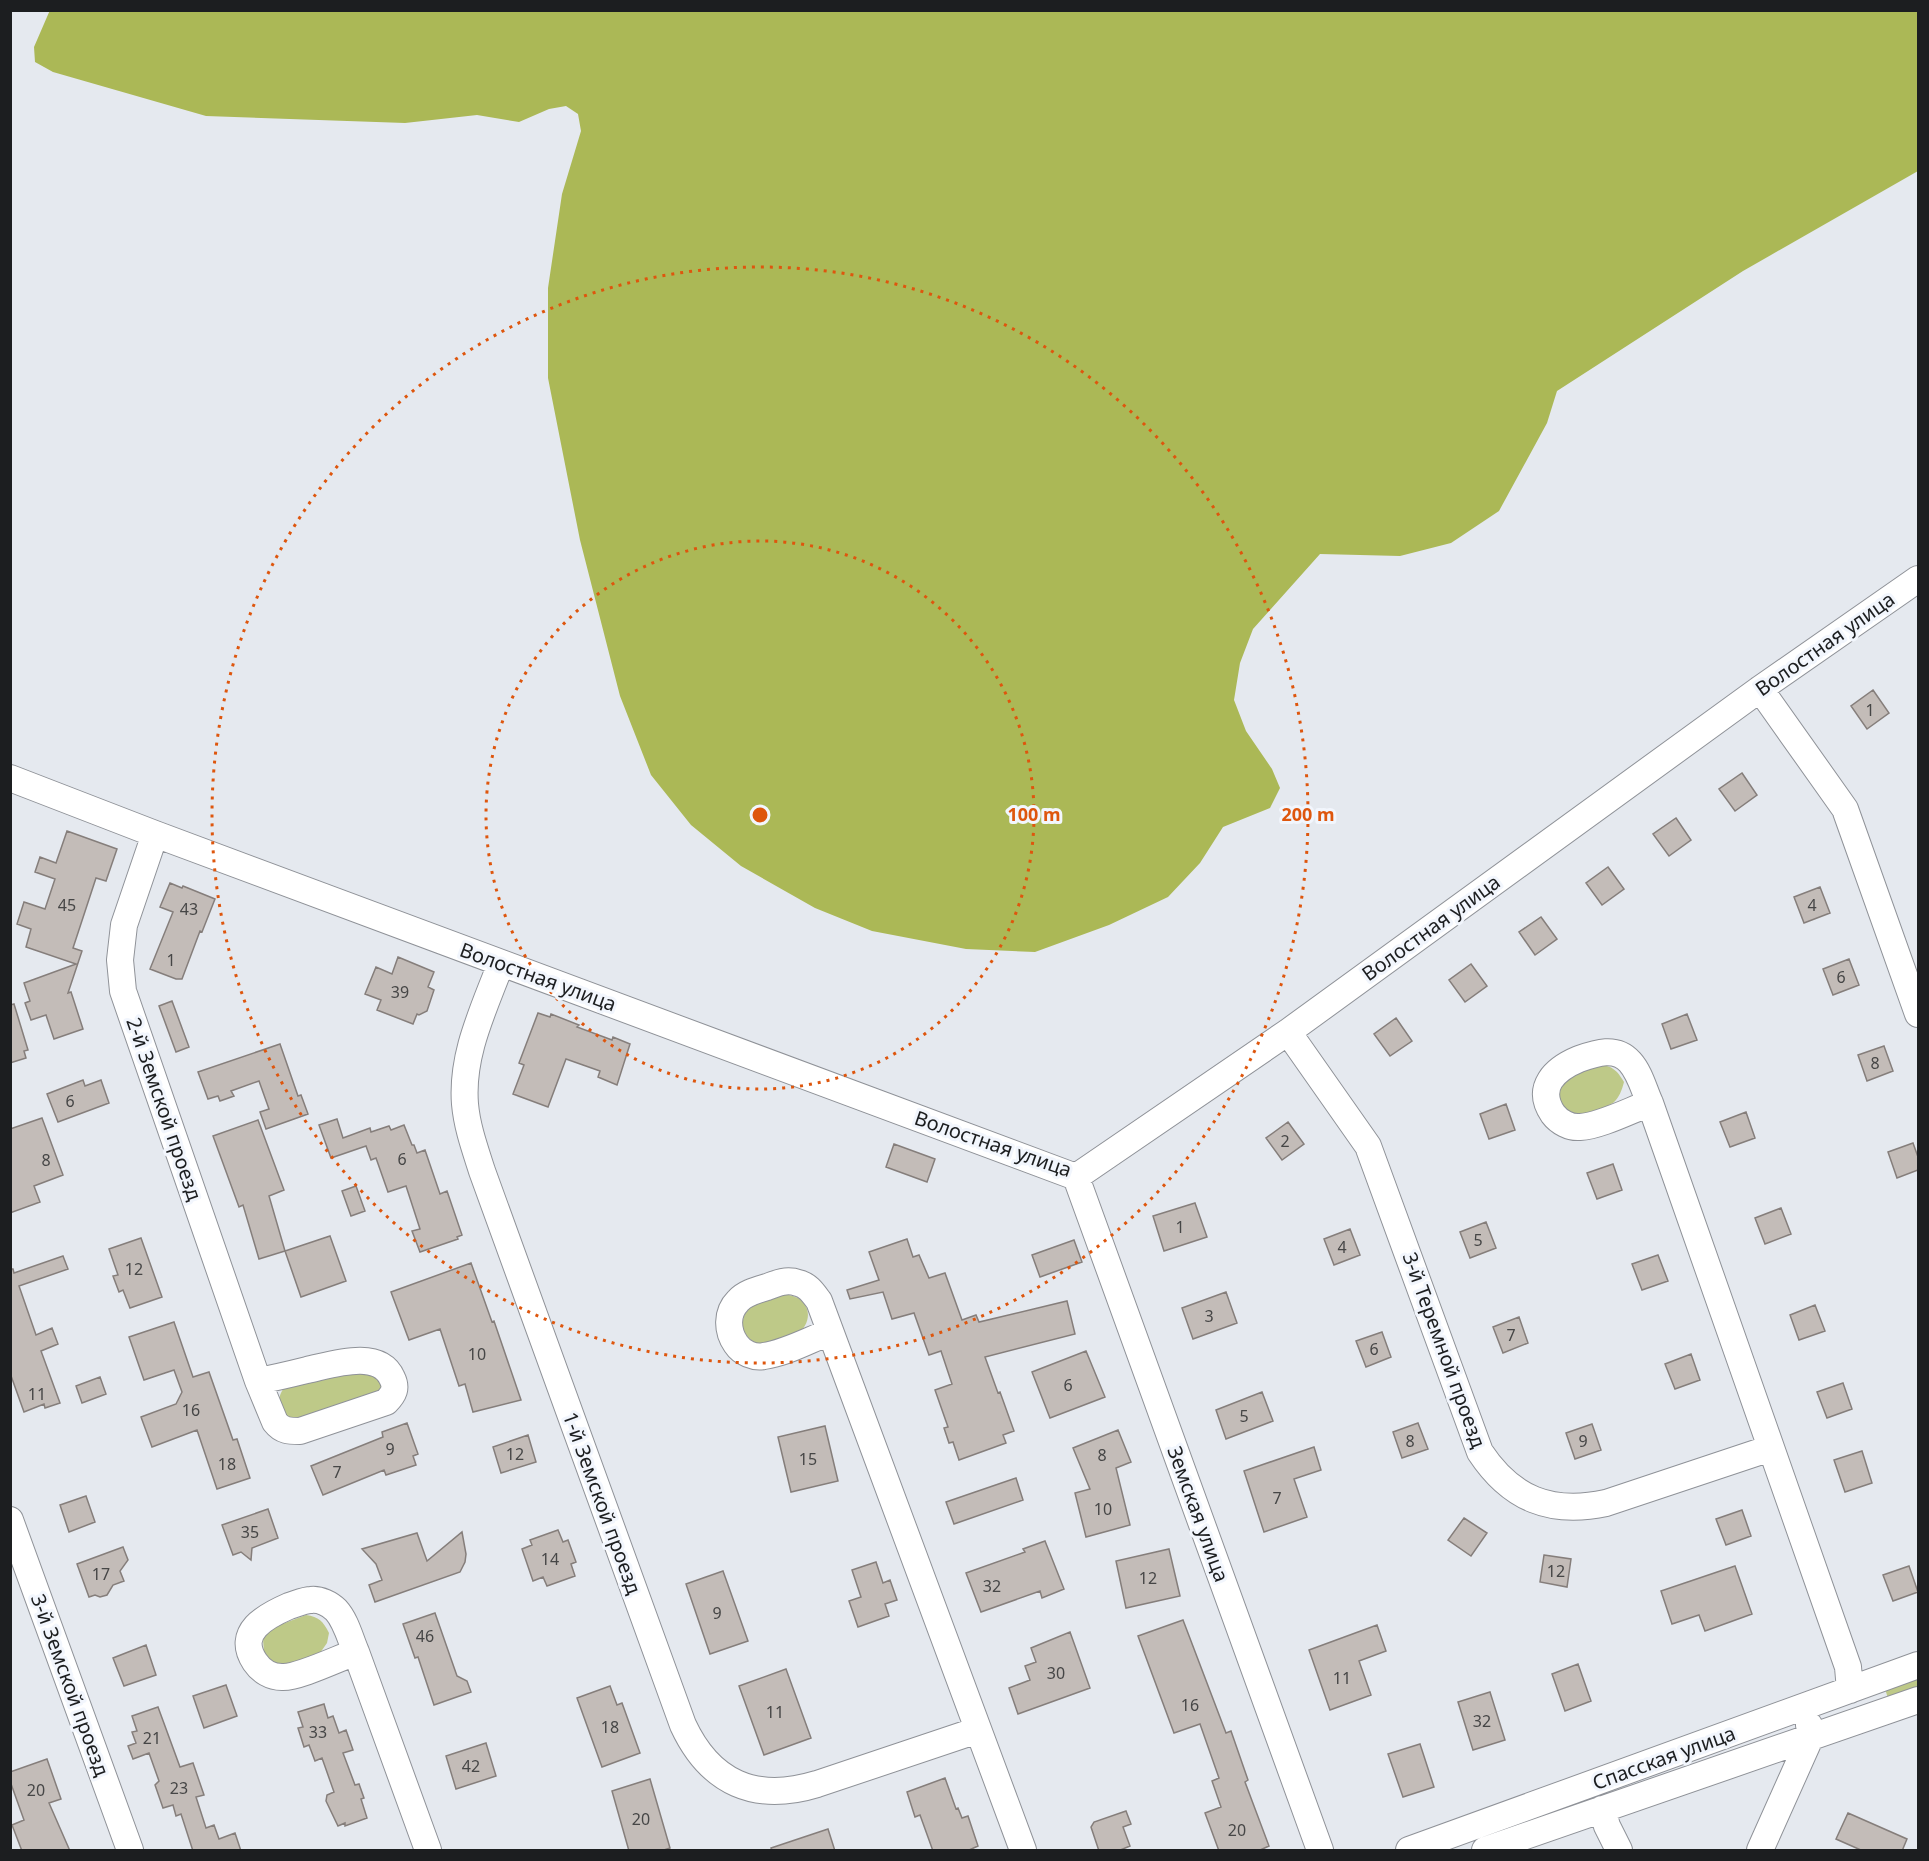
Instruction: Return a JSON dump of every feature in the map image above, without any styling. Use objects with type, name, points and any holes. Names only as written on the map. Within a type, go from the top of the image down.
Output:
[{"type":"street","name":"Волостная улица","points":[[10,778],[1076,1177],[1288,1032],[1760,689],[1918,579]]},
{"type":"street","points":[[1760,689],[1845,809],[1918,1014]]},
{"type":"street","name":"2-й Земской проезд","points":[[155,834],[124,925],[120,960],[123,991],[258,1382],[274,1422],[288,1431],[300,1431],[386,1402],[395,1389],[391,1374],[386,1368],[378,1363],[359,1360],[258,1382]]},
{"type":"street","name":"1-й Земской проезд","points":[[501,963],[467,1060],[465,1105],[469,1128],[482,1171],[658,1658],[691,1743],[704,1760],[719,1773],[756,1790],[777,1792],[807,1787],[978,1730]]},
{"type":"street","name":"3-й Теремной проезд","points":[[1288,1032],[1368,1146],[1480,1452],[1502,1481],[1517,1492],[1551,1506],[1588,1507],[1771,1448]]},
{"type":"street","points":[[1650,1103],[1848,1667],[1850,1690]]},
{"type":"street","name":"Земская улица","points":[[1076,1177],[1320,1851]]},
{"type":"street","points":[[830,1332],[1023,1851]]},
{"type":"street","name":"3-й Земской проезд","points":[[10,1520],[130,1851]]},
{"type":"street","points":[[356,1652],[428,1851]]},
{"type":"street","name":"Спасская улица","points":[[1409,1851],[1918,1665]]},
{"type":"street","name":"Спасская улица","points":[[1485,1851],[1918,1700]]},
{"type":"street","points":[[1760,1851],[1811,1736],[1807,1707]]},
{"type":"street","points":[[1602,1809],[1619,1851]]},
{"type":"green space","points":[[50,10],[1918,11],[1918,171],[1743,271],[1557,391],[1547,423],[1499,511],[1451,543],[1400,556],[1320,554],[1253,629],[1240,663],[1234,700],[1246,731],[1272,769],[1280,788],[1270,808],[1223,827],[1200,863],[1168,897],[1109,925],[1035,952],[966,949],[872,931],[815,908],[741,866],[691,825],[651,775],[620,696],[580,540],[548,378],[548,288],[562,194],[581,131],[578,114],[566,106],[549,109],[519,122],[477,115],[405,123],[206,116],[53,72],[35,62],[34,47]]},
{"type":"green space","points":[[1600,1064],[1614,1070],[1624,1082],[1617,1099],[1605,1107],[1585,1114],[1576,1115],[1564,1110],[1558,1095],[1563,1078]]},
{"type":"green space","points":[[786,1294],[800,1299],[806,1306],[808,1319],[804,1327],[797,1334],[778,1341],[766,1344],[754,1342],[743,1328],[744,1316],[748,1310]]},
{"type":"green space","points":[[357,1369],[378,1375],[385,1391],[306,1424],[284,1420],[280,1397],[287,1385]]},
{"type":"green space","points":[[306,1615],[320,1620],[329,1633],[327,1643],[320,1653],[282,1666],[271,1661],[264,1652],[263,1639],[269,1629]]},
{"type":"green space","points":[[1918,1677],[1918,1690],[1889,1701],[1885,1689]]},
{"type":"building","points":[[1873,690],[1889,713],[1867,729],[1851,706]]},
{"type":"building","points":[[1742,773],[1757,795],[1735,811],[1719,789]]},
{"type":"building","points":[[1676,818],[1691,840],[1669,856],[1653,834]]},
{"type":"building","points":[[67,831],[117,849],[106,881],[96,878],[73,948],[82,951],[68,993],[71,992],[83,1029],[54,1039],[46,1015],[31,1020],[25,1003],[30,1001],[24,983],[76,964],[26,947],[31,929],[17,924],[24,902],[45,909],[55,879],[35,872],[40,857],[56,863]]},
{"type":"building","points":[[1608,867],[1624,889],[1602,905],[1586,883]]},
{"type":"building","points":[[170,883],[215,899],[182,979],[150,969],[173,912],[160,907]]},
{"type":"building","points":[[1820,887],[1830,913],[1804,923],[1794,897]]},
{"type":"building","points":[[1541,917],[1557,939],[1535,955],[1519,932]]},
{"type":"building","points":[[398,957],[434,972],[428,987],[434,990],[427,1011],[417,1014],[413,1024],[377,1010],[381,1000],[365,994],[376,967],[392,974]]},
{"type":"building","points":[[1849,959],[1859,985],[1833,995],[1823,969]]},
{"type":"building","points":[[1471,964],[1487,986],[1465,1002],[1449,980]]},
{"type":"building","points":[[172,1001],[189,1047],[176,1052],[159,1006]]},
{"type":"building","points":[[14,1004],[28,1050],[24,1051],[26,1058],[10,1063],[10,1005]]},
{"type":"building","points":[[538,1013],[550,1017],[551,1014],[579,1025],[577,1027],[630,1044],[617,1085],[598,1077],[600,1071],[566,1059],[548,1107],[513,1094],[524,1065],[519,1063]]},
{"type":"building","points":[[1687,1014],[1697,1040],[1671,1049],[1662,1024]]},
{"type":"building","points":[[1396,1018],[1412,1041],[1390,1056],[1374,1034]]},
{"type":"building","points":[[280,1044],[298,1096],[301,1095],[308,1114],[266,1129],[260,1112],[269,1109],[259,1081],[231,1091],[234,1096],[220,1101],[218,1096],[208,1099],[198,1072]]},
{"type":"building","points":[[1884,1046],[1893,1071],[1867,1081],[1858,1055]]},
{"type":"building","points":[[83,1080],[85,1086],[101,1080],[109,1103],[58,1122],[47,1094]]},
{"type":"building","points":[[1506,1104],[1515,1130],[1489,1139],[1480,1114]]},
{"type":"building","points":[[1746,1112],[1755,1138],[1730,1147],[1720,1122]]},
{"type":"building","points":[[42,1118],[63,1175],[34,1186],[40,1202],[10,1213],[10,1129]]},
{"type":"building","points":[[337,1119],[343,1138],[370,1128],[371,1132],[389,1126],[391,1130],[404,1125],[417,1153],[425,1150],[440,1194],[447,1191],[462,1235],[457,1237],[458,1239],[420,1252],[412,1231],[420,1229],[406,1186],[388,1192],[376,1158],[371,1160],[366,1146],[331,1158],[319,1125]]},
{"type":"building","points":[[258,1120],[284,1190],[269,1196],[285,1251],[259,1259],[243,1205],[239,1207],[213,1136]]},
{"type":"building","points":[[1288,1122],[1304,1144],[1282,1160],[1266,1138]]},
{"type":"building","points":[[1913,1143],[1918,1157],[1918,1170],[1897,1178],[1888,1152]]},
{"type":"building","points":[[894,1144],[935,1159],[927,1182],[886,1167]]},
{"type":"building","points":[[1613,1164],[1622,1190],[1597,1199],[1587,1173]]},
{"type":"building","points":[[356,1186],[365,1211],[351,1216],[342,1191]]},
{"type":"building","points":[[1195,1203],[1207,1237],[1164,1251],[1153,1216]]},
{"type":"building","points":[[1781,1208],[1791,1234],[1765,1244],[1755,1218]]},
{"type":"building","points":[[1486,1222],[1496,1248],[1470,1258],[1460,1232]]},
{"type":"building","points":[[1350,1229],[1360,1255],[1334,1265],[1324,1239]]},
{"type":"building","points":[[330,1236],[346,1281],[301,1297],[285,1251]]},
{"type":"building","points":[[141,1238],[162,1297],[130,1308],[123,1290],[119,1292],[113,1276],[118,1275],[109,1249]]},
{"type":"building","points":[[907,1239],[913,1257],[919,1255],[929,1278],[945,1273],[962,1320],[976,1315],[979,1322],[1067,1301],[1075,1334],[985,1357],[1014,1431],[1003,1435],[1006,1443],[959,1460],[953,1442],[949,1443],[944,1428],[948,1427],[935,1390],[952,1384],[941,1351],[929,1355],[914,1313],[892,1319],[883,1292],[850,1299],[847,1290],[879,1280],[869,1252]]},
{"type":"building","points":[[1074,1240],[1082,1262],[1040,1277],[1032,1255]]},
{"type":"building","points":[[1658,1255],[1668,1281],[1642,1290],[1632,1264]]},
{"type":"building","points":[[63,1256],[68,1269],[19,1286],[36,1335],[52,1328],[58,1344],[41,1351],[60,1403],[45,1408],[44,1404],[24,1412],[10,1373],[10,1269],[13,1269],[14,1273]]},
{"type":"building","points":[[471,1263],[521,1400],[473,1412],[465,1384],[459,1386],[440,1329],[409,1340],[391,1292]]},
{"type":"building","points":[[1226,1292],[1237,1323],[1193,1339],[1182,1308]]},
{"type":"building","points":[[1815,1305],[1825,1331],[1799,1340],[1790,1315]]},
{"type":"building","points":[[1519,1317],[1528,1343],[1503,1353],[1493,1327]]},
{"type":"building","points":[[174,1322],[193,1377],[209,1372],[233,1440],[237,1439],[250,1478],[217,1489],[197,1430],[152,1447],[141,1417],[176,1404],[182,1392],[174,1370],[144,1380],[129,1337]]},
{"type":"building","points":[[1382,1332],[1391,1357],[1366,1367],[1356,1341]]},
{"type":"building","points":[[1086,1351],[1105,1397],[1050,1418],[1032,1372]]},
{"type":"building","points":[[1691,1354],[1700,1380],[1675,1389],[1665,1364]]},
{"type":"building","points":[[100,1377],[106,1394],[82,1403],[76,1386]]},
{"type":"building","points":[[1843,1383],[1852,1409],[1827,1418],[1817,1392]]},
{"type":"building","points":[[1262,1392],[1273,1421],[1226,1439],[1216,1410]]},
{"type":"building","points":[[407,1423],[418,1454],[413,1456],[416,1465],[386,1475],[384,1470],[323,1495],[311,1466],[383,1437],[382,1432]]},
{"type":"building","points":[[1418,1423],[1428,1449],[1402,1458],[1393,1432]]},
{"type":"building","points":[[1592,1424],[1601,1450],[1575,1459],[1566,1433]]},
{"type":"building","points":[[825,1426],[838,1481],[791,1492],[778,1437]]},
{"type":"building","points":[[1118,1430],[1131,1462],[1116,1468],[1130,1525],[1086,1537],[1075,1493],[1090,1489],[1073,1448]]},
{"type":"building","points":[[528,1435],[536,1462],[501,1473],[493,1447]]},
{"type":"building","points":[[1314,1447],[1321,1470],[1294,1479],[1307,1517],[1264,1532],[1244,1471]]},
{"type":"building","points":[[1862,1451],[1872,1483],[1845,1492],[1834,1460]]},
{"type":"building","points":[[1016,1478],[1023,1500],[954,1524],[946,1502]]},
{"type":"building","points":[[86,1496],[95,1522],[69,1532],[60,1505]]},
{"type":"building","points":[[268,1509],[278,1538],[252,1548],[251,1560],[241,1552],[233,1555],[222,1525]]},
{"type":"building","points":[[1742,1510],[1751,1536],[1726,1545],[1716,1519]]},
{"type":"building","points":[[1464,1518],[1487,1533],[1471,1556],[1448,1540]]},
{"type":"building","points":[[558,1530],[563,1542],[568,1540],[576,1562],[571,1564],[575,1576],[547,1586],[543,1577],[533,1581],[522,1549],[532,1545],[530,1540]]},
{"type":"building","points":[[462,1532],[466,1554],[460,1572],[375,1602],[369,1585],[382,1580],[376,1564],[362,1549],[417,1533],[427,1561]]},
{"type":"building","points":[[1045,1541],[1064,1589],[1042,1598],[1040,1591],[981,1612],[966,1573],[1025,1552],[1023,1549]]},
{"type":"building","points":[[123,1547],[128,1560],[120,1571],[124,1581],[113,1585],[107,1595],[89,1597],[77,1564]]},
{"type":"building","points":[[1169,1549],[1180,1596],[1126,1608],[1116,1561]]},
{"type":"building","points":[[1544,1555],[1571,1559],[1567,1587],[1540,1582]]},
{"type":"building","points":[[876,1562],[883,1583],[890,1580],[897,1600],[885,1604],[889,1616],[858,1627],[849,1601],[861,1597],[852,1570]]},
{"type":"building","points":[[1735,1566],[1752,1614],[1705,1631],[1699,1615],[1672,1624],[1661,1591]]},
{"type":"building","points":[[1909,1566],[1918,1592],[1893,1601],[1883,1575]]},
{"type":"building","points":[[723,1571],[748,1641],[710,1654],[686,1584]]},
{"type":"building","points":[[435,1613],[457,1676],[467,1681],[471,1692],[434,1705],[418,1657],[415,1658],[403,1624]]},
{"type":"building","points":[[1183,1620],[1226,1733],[1231,1731],[1248,1780],[1245,1782],[1269,1846],[1258,1851],[1219,1851],[1205,1813],[1221,1807],[1212,1781],[1219,1778],[1200,1724],[1174,1733],[1138,1636]]},
{"type":"building","points":[[1377,1625],[1386,1651],[1359,1661],[1371,1695],[1330,1710],[1309,1650]]},
{"type":"building","points":[[1070,1632],[1090,1688],[1018,1714],[1009,1688],[1030,1680],[1025,1666],[1036,1662],[1031,1648]]},
{"type":"building","points":[[146,1645],[156,1675],[124,1686],[113,1658]]},
{"type":"building","points":[[1578,1664],[1591,1701],[1565,1711],[1552,1674]]},
{"type":"building","points":[[786,1669],[811,1738],[764,1755],[739,1686]]},
{"type":"building","points":[[226,1685],[237,1716],[204,1728],[193,1696]]},
{"type":"building","points":[[610,1686],[617,1705],[622,1703],[640,1753],[602,1767],[577,1698]]},
{"type":"building","points":[[1490,1692],[1505,1740],[1473,1750],[1458,1702]]},
{"type":"building","points":[[324,1704],[328,1718],[333,1716],[339,1733],[346,1730],[353,1750],[343,1753],[355,1785],[359,1784],[364,1798],[361,1799],[367,1818],[345,1826],[345,1823],[338,1826],[326,1801],[327,1795],[334,1792],[322,1758],[315,1761],[309,1745],[304,1747],[298,1728],[303,1727],[298,1712]]},
{"type":"building","points":[[158,1707],[180,1767],[193,1763],[204,1795],[196,1797],[206,1828],[214,1825],[219,1839],[235,1833],[241,1851],[193,1851],[181,1814],[176,1816],[173,1805],[163,1808],[155,1785],[159,1781],[149,1753],[133,1759],[128,1746],[136,1743],[132,1732],[137,1731],[132,1716]]},
{"type":"building","points":[[486,1743],[496,1776],[456,1789],[446,1756]]},
{"type":"building","points":[[1420,1744],[1434,1787],[1403,1797],[1388,1754]]},
{"type":"building","points":[[47,1759],[61,1799],[49,1803],[70,1851],[22,1851],[12,1825],[24,1820],[10,1781],[10,1772]]},
{"type":"building","points":[[945,1778],[956,1809],[958,1808],[962,1818],[968,1816],[978,1846],[967,1851],[933,1851],[920,1815],[915,1817],[907,1792]]},
{"type":"building","points":[[650,1779],[670,1848],[661,1851],[629,1851],[612,1791]]},
{"type":"building","points":[[1126,1811],[1131,1824],[1123,1827],[1130,1846],[1118,1851],[1099,1851],[1091,1827],[1094,1822]]},
{"type":"building","points":[[1848,1813],[1907,1839],[1902,1851],[1863,1851],[1836,1839]]},
{"type":"building","points":[[828,1829],[835,1851],[772,1851],[771,1848]]}]
